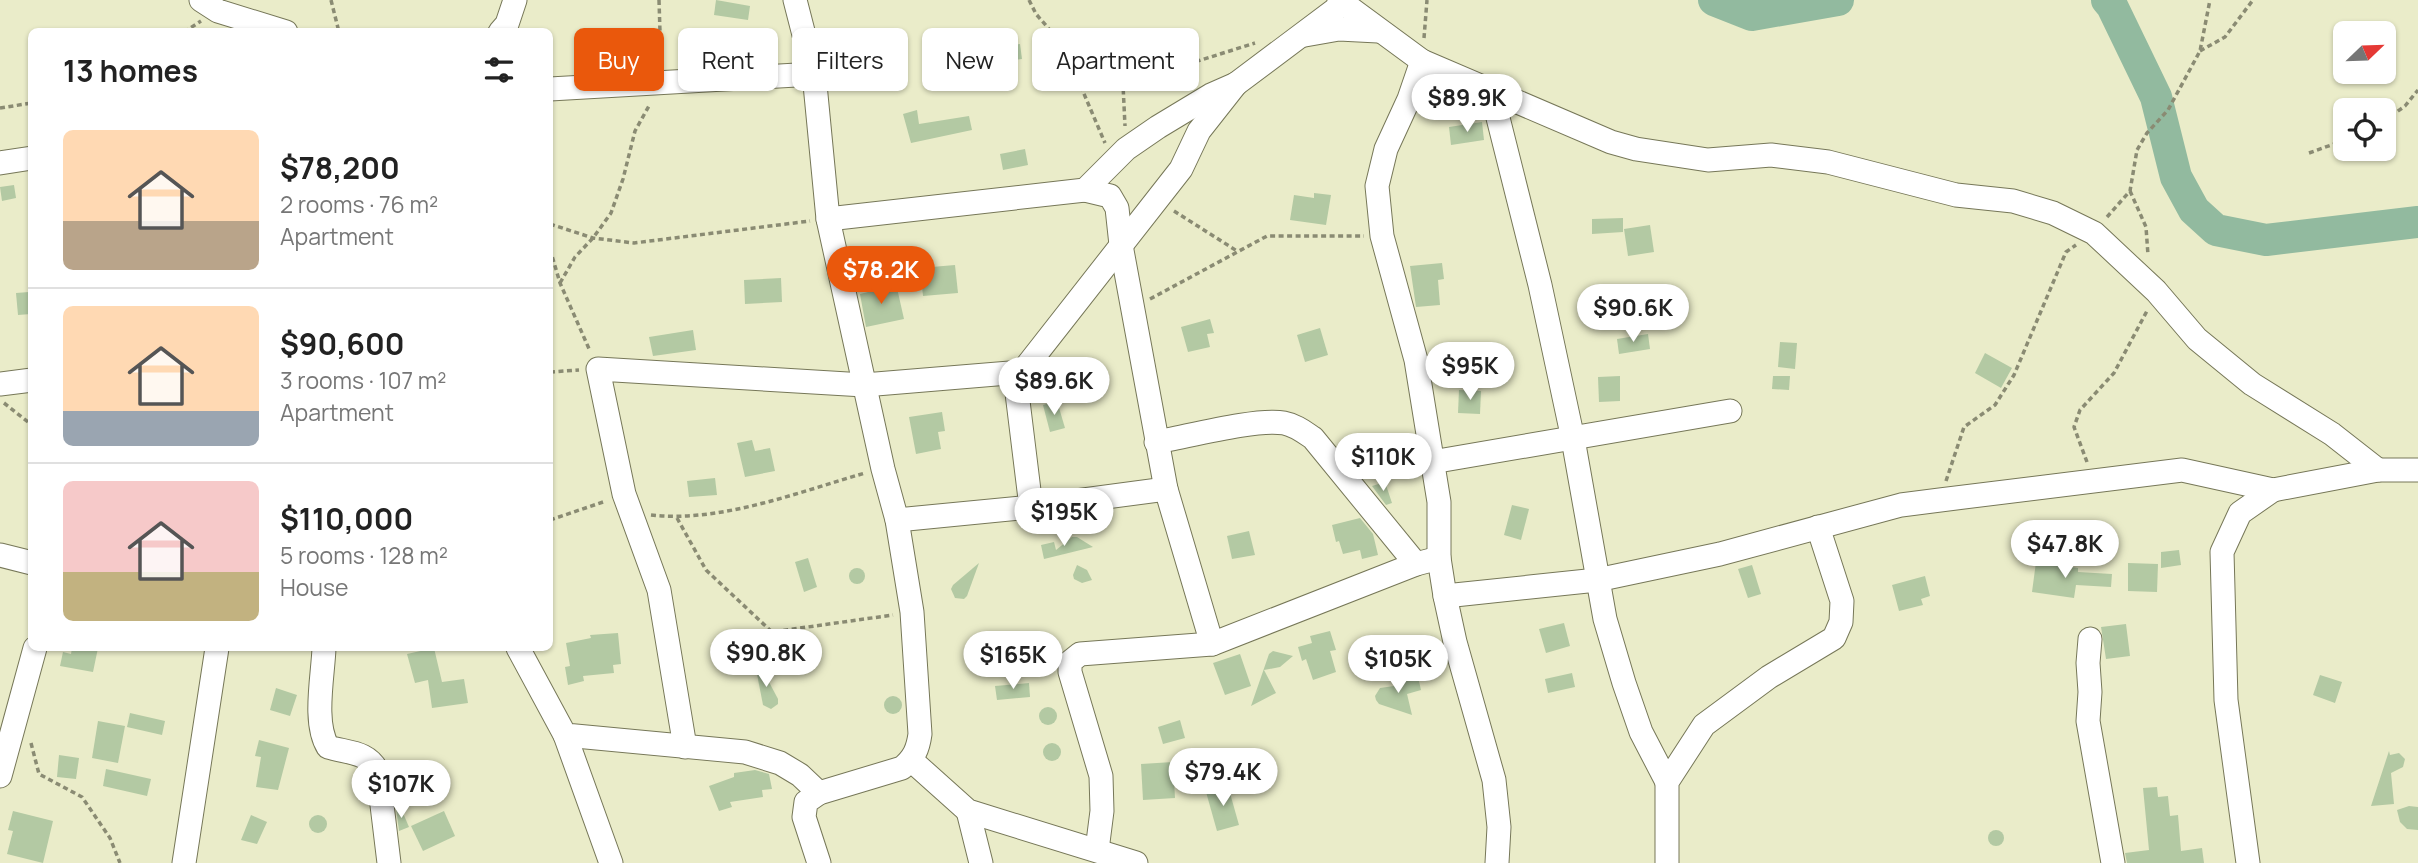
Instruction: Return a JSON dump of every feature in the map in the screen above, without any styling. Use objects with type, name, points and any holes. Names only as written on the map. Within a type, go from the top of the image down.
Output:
[{"type":"street","points":[[201,0],[218,11],[273,28]]},
{"type":"street","points":[[504,28],[515,0]]},
{"type":"street","points":[[796,0],[803,28]]},
{"type":"street","points":[[1085,190],[1120,156],[1157,127],[1211,95],[1236,84],[1302,36],[1342,1],[1378,31],[1422,61],[1611,142],[1636,149],[1708,160],[1771,155],[1828,162],[1956,195],[2013,201],[2053,213],[2094,233],[2156,291],[2197,339],[2252,384],[2332,434],[2378,470]]},
{"type":"street","points":[[1302,36],[1339,29],[1378,31]]},
{"type":"street","points":[[1422,61],[1380,167],[1377,186],[1382,236],[1416,360],[1438,502],[1439,558],[1445,596],[1455,642],[1494,780],[1499,828],[1497,863]]},
{"type":"street","points":[[664,82],[792,75]]},
{"type":"street","points":[[1031,508],[1017,393],[1018,380],[1181,169],[1199,131],[1236,84]]},
{"type":"street","points":[[553,89],[574,88]]},
{"type":"street","points":[[1490,90],[1540,285],[1573,439],[1605,619],[1641,732],[1667,782],[1667,863]]},
{"type":"street","points":[[816,91],[828,219],[897,520],[912,612],[920,734],[918,748],[902,768],[819,793],[806,802],[804,817],[819,863]]},
{"type":"street","points":[[0,163],[28,159]]},
{"type":"street","points":[[828,219],[1085,190],[1110,195],[1117,208],[1121,245],[1166,489],[1213,644]]},
{"type":"street","points":[[685,747],[659,590],[628,504],[598,369],[864,384],[1022,372]]},
{"type":"street","points":[[0,384],[28,380]]},
{"type":"street","points":[[1432,462],[1730,411]]},
{"type":"street","points":[[1156,442],[1254,424],[1283,423],[1296,427],[1313,438],[1416,564]]},
{"type":"street","points":[[1445,596],[1597,580],[1720,554],[1901,505],[2182,470],[2273,490],[2378,470],[2418,470]]},
{"type":"street","points":[[897,520],[1031,508],[1166,489]]},
{"type":"street","points":[[2248,863],[2226,700],[2222,552],[2240,513],[2273,490]]},
{"type":"street","points":[[1667,782],[1704,725],[1748,691],[1834,638],[1841,622],[1842,601],[1818,527]]},
{"type":"street","points":[[0,555],[28,562]]},
{"type":"street","points":[[1097,850],[1102,811],[1101,776],[1070,672],[1070,662],[1080,654],[1213,644],[1416,564],[1439,558]]},
{"type":"street","points":[[2090,639],[2088,722],[2113,863]]},
{"type":"street","points":[[0,776],[33,651]]},
{"type":"street","points":[[184,863],[217,651]]},
{"type":"street","points":[[324,651],[320,724],[323,738],[328,747],[368,757],[374,763],[378,772],[389,863]]},
{"type":"street","points":[[520,651],[565,735],[611,863]]},
{"type":"street","points":[[565,735],[745,752],[780,763],[800,775],[819,793]]},
{"type":"street","points":[[911,760],[968,811],[1136,863]]},
{"type":"street","points":[[968,811],[982,863]]},
{"type":"path","points":[[331,0],[338,28]]},
{"type":"path","points":[[659,0],[660,28]]},
{"type":"path","points":[[1029,0],[1036,14],[1048,28]]},
{"type":"path","points":[[1422,61],[1427,0]]},
{"type":"path","points":[[1940,500],[1964,427],[1995,405],[2014,375],[2066,252],[2094,233],[2130,191],[2137,150],[2147,133],[2168,110],[2200,51],[2210,0]]},
{"type":"path","points":[[2200,51],[2225,37],[2253,0]]},
{"type":"path","points":[[1199,61],[1265,40]]},
{"type":"path","points":[[2396,112],[2418,90]]},
{"type":"path","points":[[560,283],[575,257],[611,213],[635,131],[657,91]]},
{"type":"path","points":[[1087,91],[1120,156]]},
{"type":"path","points":[[1120,156],[1121,91]]},
{"type":"path","points":[[0,108],[28,104]]},
{"type":"path","points":[[2309,153],[2333,144]]},
{"type":"path","points":[[2130,191],[2146,227],[2149,259]]},
{"type":"path","points":[[1154,204],[1173,210],[1237,251]]},
{"type":"path","points":[[553,225],[593,238],[634,243],[828,219]]},
{"type":"path","points":[[1133,308],[1267,236],[1382,236]]},
{"type":"path","points":[[553,259],[560,283],[598,369],[553,372]]},
{"type":"path","points":[[2094,481],[2074,427],[2080,410],[2114,373],[2140,328],[2156,291]]},
{"type":"path","points":[[0,399],[28,422]]},
{"type":"path","points":[[553,519],[628,504],[677,518],[740,508],[883,468]]},
{"type":"path","points":[[677,518],[706,569],[772,632],[912,612]]},
{"type":"path","points":[[29,737],[39,774],[82,797],[110,838],[120,863]]},
{"type":"building","points":[[716,0],[750,6],[748,20],[714,15]]},
{"type":"building","points":[[1020,44],[1022,59],[1018,60]]},
{"type":"building","points":[[917,110],[919,124],[969,116],[972,130],[911,143],[903,114]]},
{"type":"building","points":[[1482,122],[1484,140],[1451,145],[1449,127]]},
{"type":"building","points":[[1025,149],[1028,165],[1003,170],[1000,154]]},
{"type":"building","points":[[14,185],[16,198],[2,201],[0,187]]},
{"type":"building","points":[[1314,193],[1331,195],[1326,225],[1290,220],[1294,195],[1314,198]]},
{"type":"building","points":[[1623,218],[1623,232],[1592,234],[1592,219]]},
{"type":"building","points":[[1650,225],[1654,252],[1628,256],[1624,229]]},
{"type":"building","points":[[1442,263],[1444,279],[1438,280],[1440,305],[1416,307],[1410,266]]},
{"type":"building","points":[[955,265],[958,293],[923,296],[920,268]]},
{"type":"building","points":[[781,278],[782,302],[745,304],[744,280]]},
{"type":"building","points":[[885,284],[886,290],[897,288],[904,319],[866,327],[860,294],[868,292],[867,288]]},
{"type":"building","points":[[28,292],[28,314],[18,315],[16,293]]},
{"type":"building","points":[[1210,319],[1214,333],[1207,334],[1210,347],[1188,352],[1181,327]]},
{"type":"building","points":[[1320,328],[1328,355],[1305,362],[1297,335]]},
{"type":"building","points":[[693,330],[696,350],[653,356],[649,337]]},
{"type":"building","points":[[1648,334],[1650,349],[1619,354],[1617,339]]},
{"type":"building","points":[[1780,342],[1797,343],[1795,369],[1778,367]]},
{"type":"building","points":[[1985,353],[2012,368],[2001,388],[1975,373]]},
{"type":"building","points":[[1490,366],[1507,370],[1504,385],[1487,381]]},
{"type":"building","points":[[1620,376],[1620,401],[1599,402],[1598,377]]},
{"type":"building","points":[[1773,376],[1790,376],[1789,390],[1772,389]]},
{"type":"building","points":[[1459,390],[1481,391],[1480,414],[1458,413]]},
{"type":"building","points":[[1057,401],[1065,428],[1050,432],[1043,405]]},
{"type":"building","points":[[942,412],[945,431],[938,432],[941,449],[916,454],[909,417]]},
{"type":"building","points":[[752,440],[755,451],[770,448],[775,471],[745,477],[737,443]]},
{"type":"building","points":[[715,478],[717,495],[689,497],[687,481]]},
{"type":"building","points":[[1385,482],[1392,503],[1386,505],[1372,486]]},
{"type":"building","points":[[1512,505],[1529,509],[1521,540],[1504,535]]},
{"type":"building","points":[[1360,518],[1373,534],[1378,555],[1362,559],[1360,550],[1343,554],[1339,541],[1336,542],[1332,525]]},
{"type":"building","points":[[1249,531],[1255,555],[1232,559],[1227,536]]},
{"type":"building","points":[[1072,537],[1077,537],[1093,547],[1044,559],[1041,545],[1054,542],[1056,550]]},
{"type":"building","points":[[2179,550],[2181,565],[2161,568],[2161,552]]},
{"type":"building","points":[[808,558],[817,587],[804,592],[795,562]]},
{"type":"building","points":[[2036,562],[2078,568],[2078,572],[2112,574],[2111,587],[2076,585],[2074,598],[2032,592]]},
{"type":"building","points":[[979,563],[967,596],[964,599],[955,598],[951,589],[953,585]]},
{"type":"building","points":[[2128,563],[2158,564],[2157,592],[2128,591]]},
{"type":"building","points":[[1077,565],[1087,570],[1092,580],[1082,583],[1074,579]]},
{"type":"building","points":[[1752,565],[1761,594],[1748,598],[1738,569]]},
{"type":"building","points":[[857,568],[865,576],[857,584],[849,576]]},
{"type":"building","points":[[1925,576],[1930,596],[1921,599],[1923,605],[1899,611],[1892,585]]},
{"type":"building","points":[[1564,623],[1570,646],[1546,653],[1539,629]]},
{"type":"building","points":[[2126,624],[2130,656],[2106,659],[2101,627]]},
{"type":"building","points":[[1330,631],[1336,650],[1330,651],[1336,672],[1313,680],[1306,659],[1302,661],[1298,647],[1312,643],[1310,636]]},
{"type":"building","points":[[618,633],[621,664],[613,665],[614,673],[583,676],[584,681],[568,685],[565,667],[570,666],[566,643],[591,638],[590,635]]},
{"type":"building","points":[[72,651],[97,651],[93,672],[60,666],[63,652],[71,654]]},
{"type":"building","points":[[435,651],[442,682],[464,679],[468,703],[432,708],[428,680],[415,683],[407,654]]},
{"type":"building","points":[[733,651],[737,651],[754,661],[722,671]]},
{"type":"building","points":[[1273,651],[1293,656],[1280,667],[1264,670],[1276,693],[1251,706],[1269,654]]},
{"type":"building","points":[[1240,654],[1251,686],[1225,695],[1213,663]]},
{"type":"building","points":[[759,663],[778,699],[778,704],[771,709],[763,705],[755,664]]},
{"type":"building","points":[[1572,673],[1575,687],[1548,693],[1545,679]]},
{"type":"building","points":[[2320,675],[2342,682],[2335,703],[2313,695]]},
{"type":"building","points":[[1418,677],[1421,690],[1407,694],[1412,715],[1379,704],[1376,700],[1375,696],[1380,688],[1401,685],[1400,681]]},
{"type":"building","points":[[1029,683],[1030,697],[997,700],[995,686]]},
{"type":"building","points":[[276,688],[297,695],[290,716],[270,710]]},
{"type":"building","points":[[893,696],[899,699],[902,705],[899,711],[893,714],[887,711],[884,705],[887,699]]},
{"type":"building","points":[[1048,707],[1054,710],[1057,716],[1054,722],[1048,725],[1042,722],[1039,716],[1042,710]]},
{"type":"building","points":[[130,713],[165,721],[162,735],[127,727]]},
{"type":"building","points":[[1180,720],[1185,738],[1163,744],[1158,727]]},
{"type":"building","points":[[98,721],[125,726],[118,763],[92,758]]},
{"type":"building","points":[[259,740],[289,748],[278,790],[256,787],[261,757],[255,756]]},
{"type":"building","points":[[1052,743],[1058,746],[1061,752],[1058,758],[1052,761],[1046,758],[1043,752],[1046,746]]},
{"type":"building","points":[[2389,751],[2390,755],[2399,753],[2405,759],[2403,767],[2391,773],[2394,804],[2371,806]]},
{"type":"building","points":[[59,755],[79,758],[76,779],[57,777]]},
{"type":"building","points":[[1173,762],[1175,798],[1143,800],[1141,764]]},
{"type":"building","points":[[106,769],[151,779],[147,796],[103,786]]},
{"type":"building","points":[[755,770],[769,774],[772,789],[762,790],[763,797],[730,802],[732,807],[719,811],[709,786],[734,777],[734,773]]},
{"type":"building","points":[[1228,786],[1239,825],[1217,831],[1206,792]]},
{"type":"building","points":[[2157,787],[2158,797],[2168,796],[2170,816],[2178,815],[2181,851],[2202,848],[2204,863],[2127,863],[2125,853],[2149,850],[2143,788]]},
{"type":"building","points":[[400,806],[409,827],[399,831],[396,808]]},
{"type":"building","points":[[2409,806],[2418,807],[2418,830],[2407,829],[2400,822],[2397,810]]},
{"type":"building","points":[[13,811],[53,821],[43,863],[7,854],[13,831],[8,830]]},
{"type":"building","points":[[444,811],[455,836],[423,851],[411,826]]},
{"type":"building","points":[[251,815],[267,822],[257,844],[241,840]]},
{"type":"building","points":[[318,815],[324,818],[327,824],[324,830],[318,833],[312,830],[309,824],[312,818]]},
{"type":"building","points":[[1996,830],[2002,832],[2002,844],[1996,846],[1990,844],[1988,838],[1990,832]]},
{"type":"waterway","points":[[1714,0],[1752,15],[1838,0]]},
{"type":"waterway","points":[[2107,0],[2156,97],[2176,177],[2194,210],[2216,230],[2266,240],[2418,222]]}]
